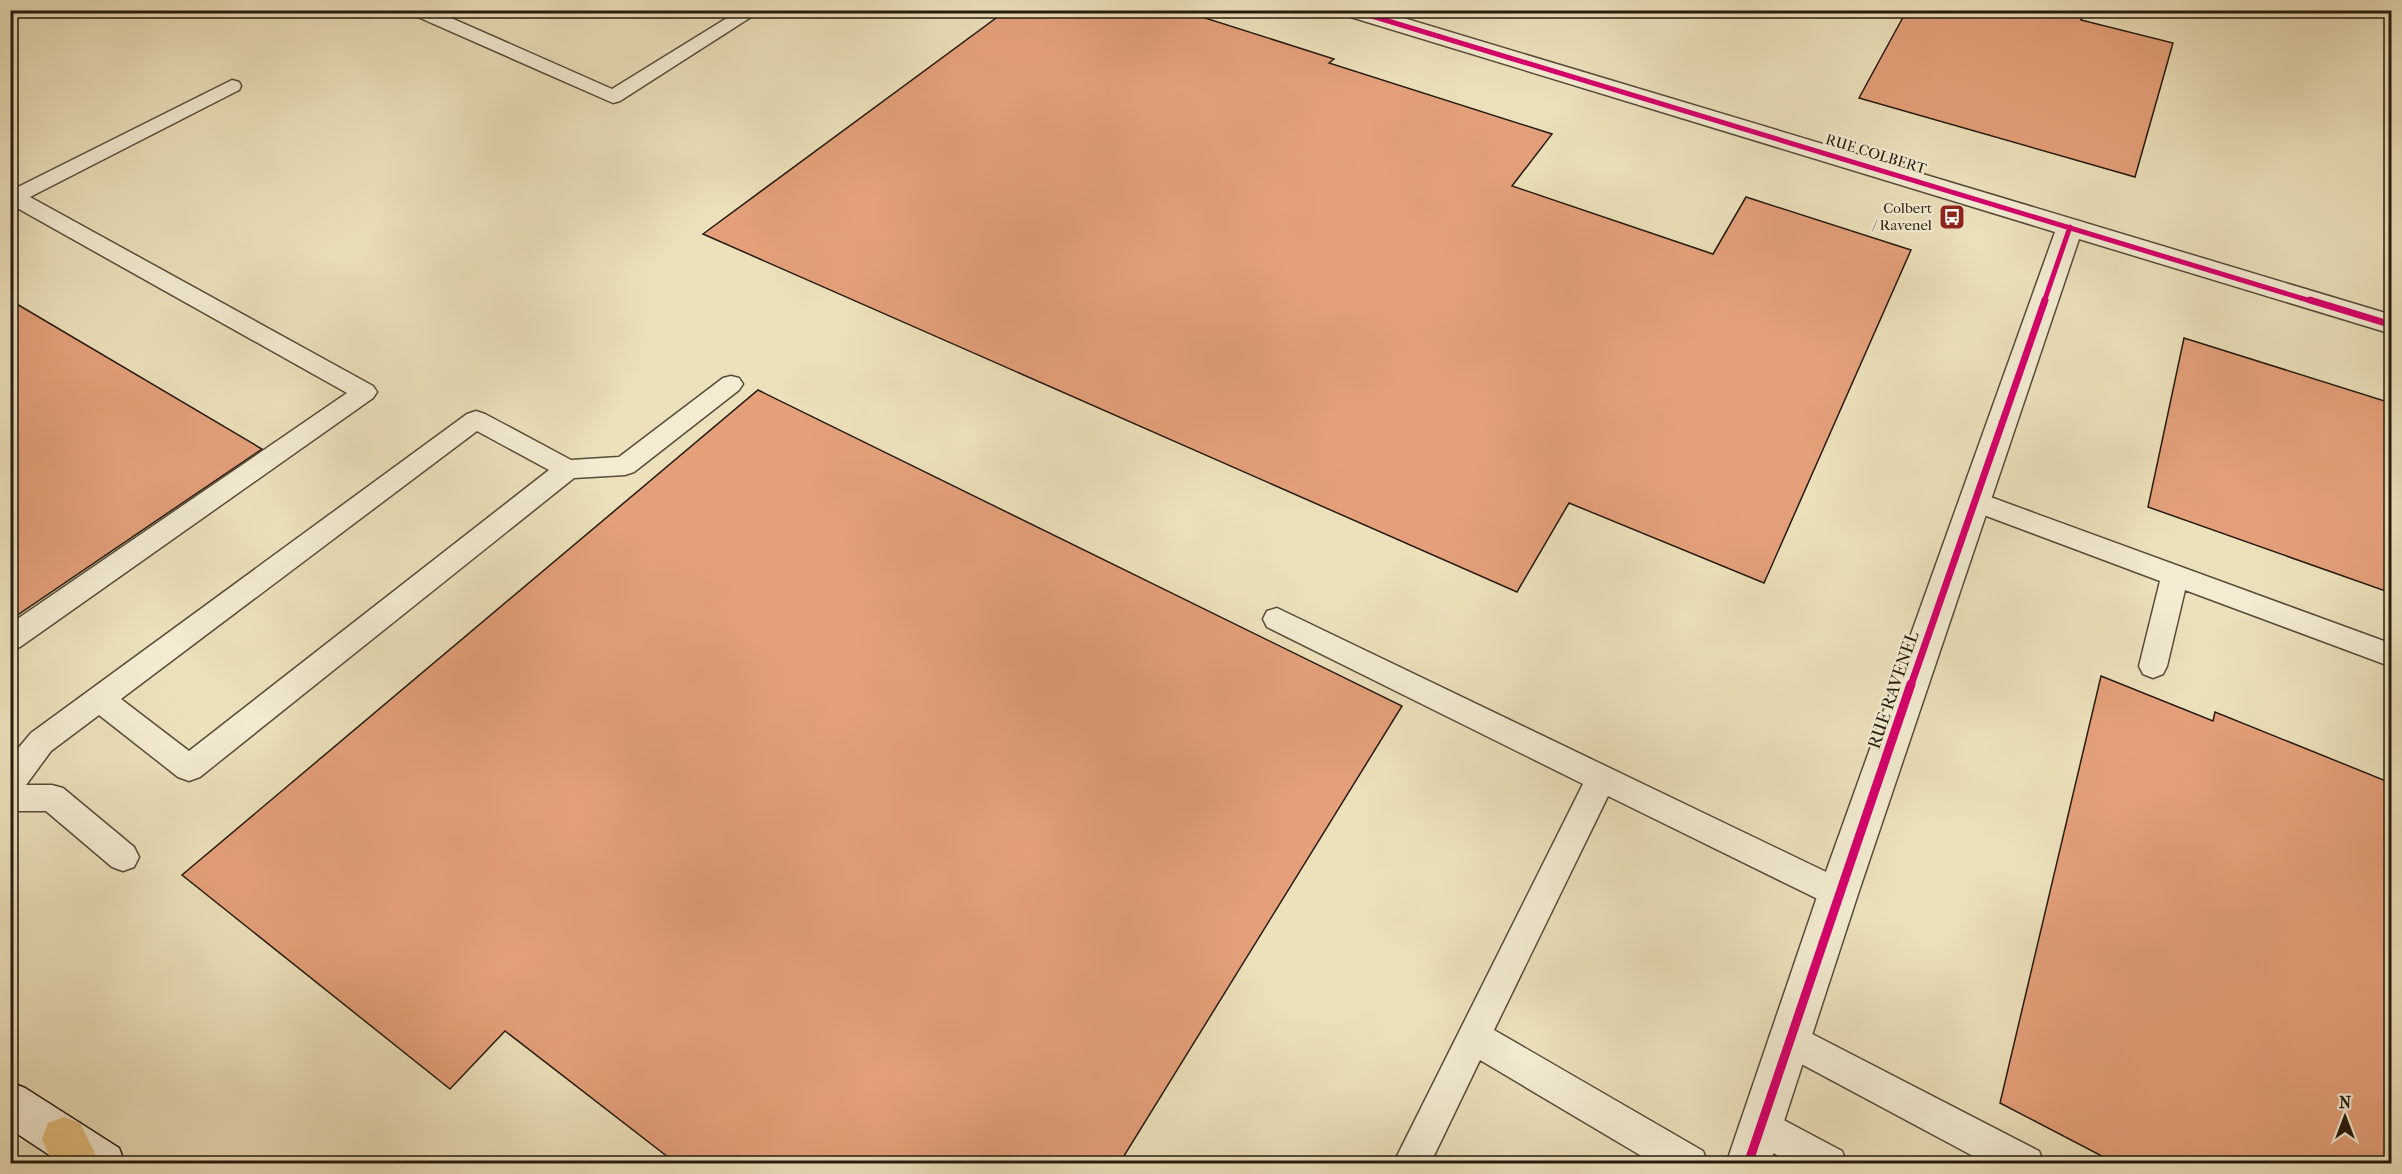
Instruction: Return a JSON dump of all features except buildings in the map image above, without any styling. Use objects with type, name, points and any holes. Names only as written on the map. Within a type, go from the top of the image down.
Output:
[{"type":"street","name":"RUE COLBERT","points":[[1352,10],[2391,325]]},
{"type":"street","name":"RUE RAVENEL","points":[[1748,1164],[1838,894],[2070,227]]},
{"type":"street","points":[[10,1103],[71,1151],[103,1164]]},
{"type":"lane","points":[[417,10],[613,97],[753,10]]},
{"type":"lane","points":[[12,197],[83,164],[232,86]]},
{"type":"lane","points":[[10,639],[365,392],[12,197]]},
{"type":"lane","points":[[10,783],[41,742],[476,420],[568,469],[625,466],[730,384]]},
{"type":"lane","points":[[99,699],[189,768],[568,469]]},
{"type":"lane","points":[[1974,501],[2391,656]]},
{"type":"lane","points":[[2153,666],[2175,576]]},
{"type":"lane","points":[[1276,619],[1838,894]]},
{"type":"lane","points":[[1411,1164],[1601,778]]},
{"type":"lane","points":[[10,798],[52,798],[123,857]]},
{"type":"lane","points":[[1473,1037],[1690,1164]]},
{"type":"lane","points":[[1789,1039],[2026,1164]]},
{"type":"lane","points":[[1761,1126],[1829,1164]]},
{"type":"cycle path","points":[[1352,10],[2392,325]]},
{"type":"cycle path","points":[[1748,1164],[1838,894],[2070,227]]},
{"type":"place","name":"Colbert / Ravenel","points":[[1952,217]]}]
